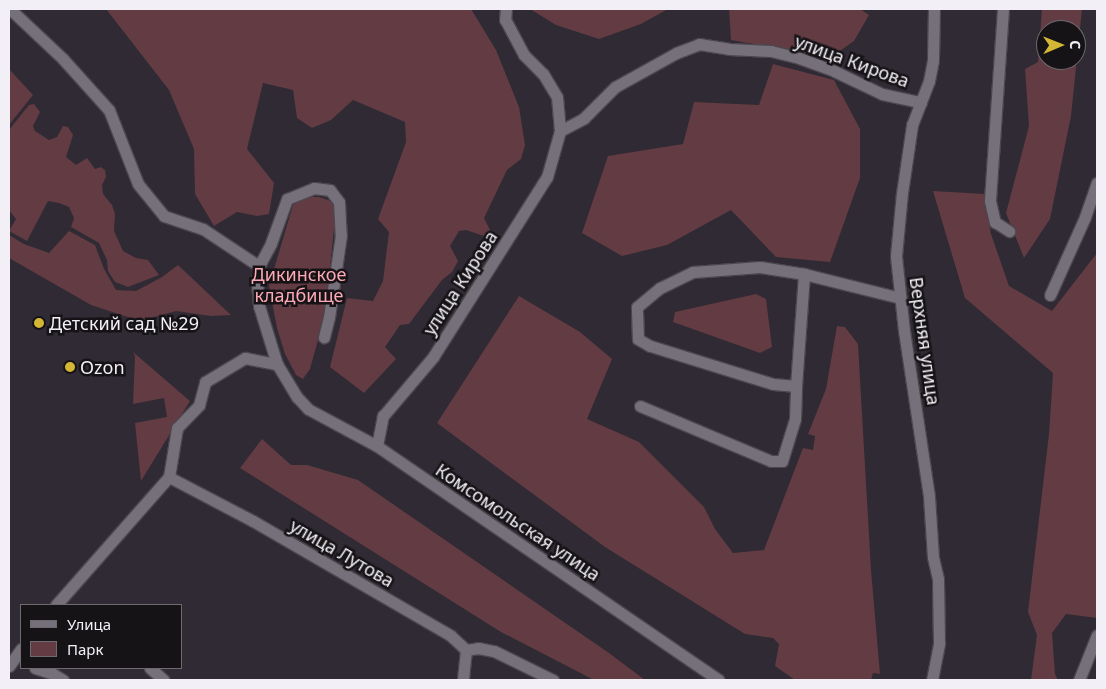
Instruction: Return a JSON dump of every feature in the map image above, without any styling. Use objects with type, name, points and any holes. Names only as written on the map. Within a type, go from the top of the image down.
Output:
[{"type":"street","points":[[10,9],[62,59],[109,110],[138,184],[164,216],[203,229],[259,266],[271,243],[287,199],[314,188],[330,190],[339,202],[341,235],[329,317],[324,337]]},
{"type":"street","name":"улица Кирова","points":[[377,446],[383,416],[433,357],[547,177],[560,131],[558,97],[543,74],[524,55],[505,20],[506,9]]},
{"type":"street","name":"Верхняя улица","points":[[932,680],[939,642],[938,579],[933,557],[929,496],[900,298],[896,256],[912,125],[929,81],[933,60],[934,9]]},
{"type":"street","points":[[1002,9],[990,202],[995,222],[1008,231]]},
{"type":"street","name":"улица Кирова","points":[[560,131],[584,118],[616,87],[676,53],[699,44],[729,49],[770,51],[800,58],[834,71],[882,94],[921,102]]},
{"type":"street","points":[[1050,295],[1085,217],[1097,183]]},
{"type":"street","name":"Комсомольская улица","points":[[259,266],[257,283],[259,306],[277,364],[297,397],[308,409],[377,446],[719,680]]},
{"type":"street","points":[[796,386],[773,384],[650,346],[638,339],[637,308],[660,288],[693,272],[760,267],[804,274],[900,298]]},
{"type":"street","points":[[640,406],[771,461],[782,461],[795,419],[804,274]]},
{"type":"street","points":[[58,604],[169,477],[178,428],[199,405],[205,382],[246,358],[277,364]]},
{"type":"street","name":"улица Лутова","points":[[169,477],[253,521],[452,636],[466,650]]},
{"type":"street","points":[[1079,680],[1097,635]]},
{"type":"street","points":[[463,680],[466,650],[478,648],[494,651],[553,680]]},
{"type":"street","points":[[9,666],[20,654]]},
{"type":"street","points":[[38,669],[63,680]]},
{"type":"street","points":[[151,669],[164,680]]},
{"type":"green space","points":[[106,9],[471,9],[496,50],[519,107],[525,145],[521,159],[507,170],[484,218],[490,230],[484,236],[466,230],[459,231],[450,246],[458,261],[452,272],[442,280],[409,324],[400,325],[385,347],[396,359],[364,393],[330,367],[347,298],[373,301],[383,281],[389,232],[378,219],[406,142],[405,122],[353,100],[331,120],[312,128],[297,118],[293,90],[263,83],[247,149],[274,183],[269,214],[257,216],[237,212],[214,226],[195,194],[194,149],[169,90]]},
{"type":"green space","points":[[530,9],[668,9],[641,24],[599,39],[556,25]]},
{"type":"green space","points":[[729,9],[860,9],[869,15],[854,41],[830,58],[731,40]]},
{"type":"green space","points":[[1042,9],[1082,9],[1081,20],[1041,20]]},
{"type":"green space","points":[[1036,63],[1036,70],[1076,70],[1071,116],[1050,219],[1024,258],[1006,213],[1029,126],[1025,69]]},
{"type":"green space","points":[[773,64],[834,80],[860,129],[860,178],[830,262],[776,257],[731,210],[667,245],[622,256],[582,233],[608,156],[683,144],[694,102],[759,105]]},
{"type":"green space","points":[[9,69],[33,95],[9,125]]},
{"type":"green space","points":[[34,104],[40,112],[33,126],[35,131],[49,140],[57,137],[63,126],[68,127],[73,135],[66,157],[76,165],[87,158],[95,169],[101,167],[105,170],[106,177],[102,185],[103,194],[112,205],[115,214],[114,231],[123,251],[136,258],[148,260],[159,275],[128,287],[115,282],[108,271],[107,260],[99,243],[71,227],[74,218],[69,207],[59,203],[48,201],[27,241],[9,231],[16,219],[9,210],[9,130],[29,105]]},
{"type":"green space","points":[[933,191],[985,194],[991,234],[1009,286],[1052,311],[1097,253],[1097,618],[1066,614],[1052,633],[1055,674],[1058,680],[1031,680],[1037,635],[1028,612],[1049,434],[1053,373],[965,298]]},
{"type":"green space","name":"Дикинское кладбище","points":[[304,197],[319,197],[331,201],[335,209],[335,219],[325,315],[310,369],[303,379],[296,375],[285,354],[277,328],[269,286],[293,205]]},
{"type":"green space","points":[[69,231],[95,245],[104,269],[116,290],[136,291],[162,277],[178,265],[231,315],[211,316],[176,311],[140,321],[91,305],[9,258],[9,235],[24,244],[49,253]]},
{"type":"green space","points":[[756,294],[766,299],[772,347],[760,353],[673,322],[675,312]]},
{"type":"green space","points":[[519,296],[580,332],[612,359],[587,419],[639,442],[704,507],[715,529],[733,553],[764,550],[803,448],[813,450],[815,436],[808,434],[826,389],[837,326],[845,327],[858,344],[871,570],[880,674],[873,673],[871,680],[795,680],[775,666],[779,644],[773,638],[745,634],[605,547],[437,423]]},
{"type":"green space","points":[[133,352],[190,401],[141,481],[135,423],[167,417],[164,398],[133,404],[135,356]]},
{"type":"green space","points":[[262,439],[291,465],[307,465],[358,480],[609,653],[645,680],[594,680],[501,632],[240,468]]},
{"type":"place","name":"Детский сад №29","points":[[39,323]]},
{"type":"place","name":"Ozon","points":[[70,367]]}]
